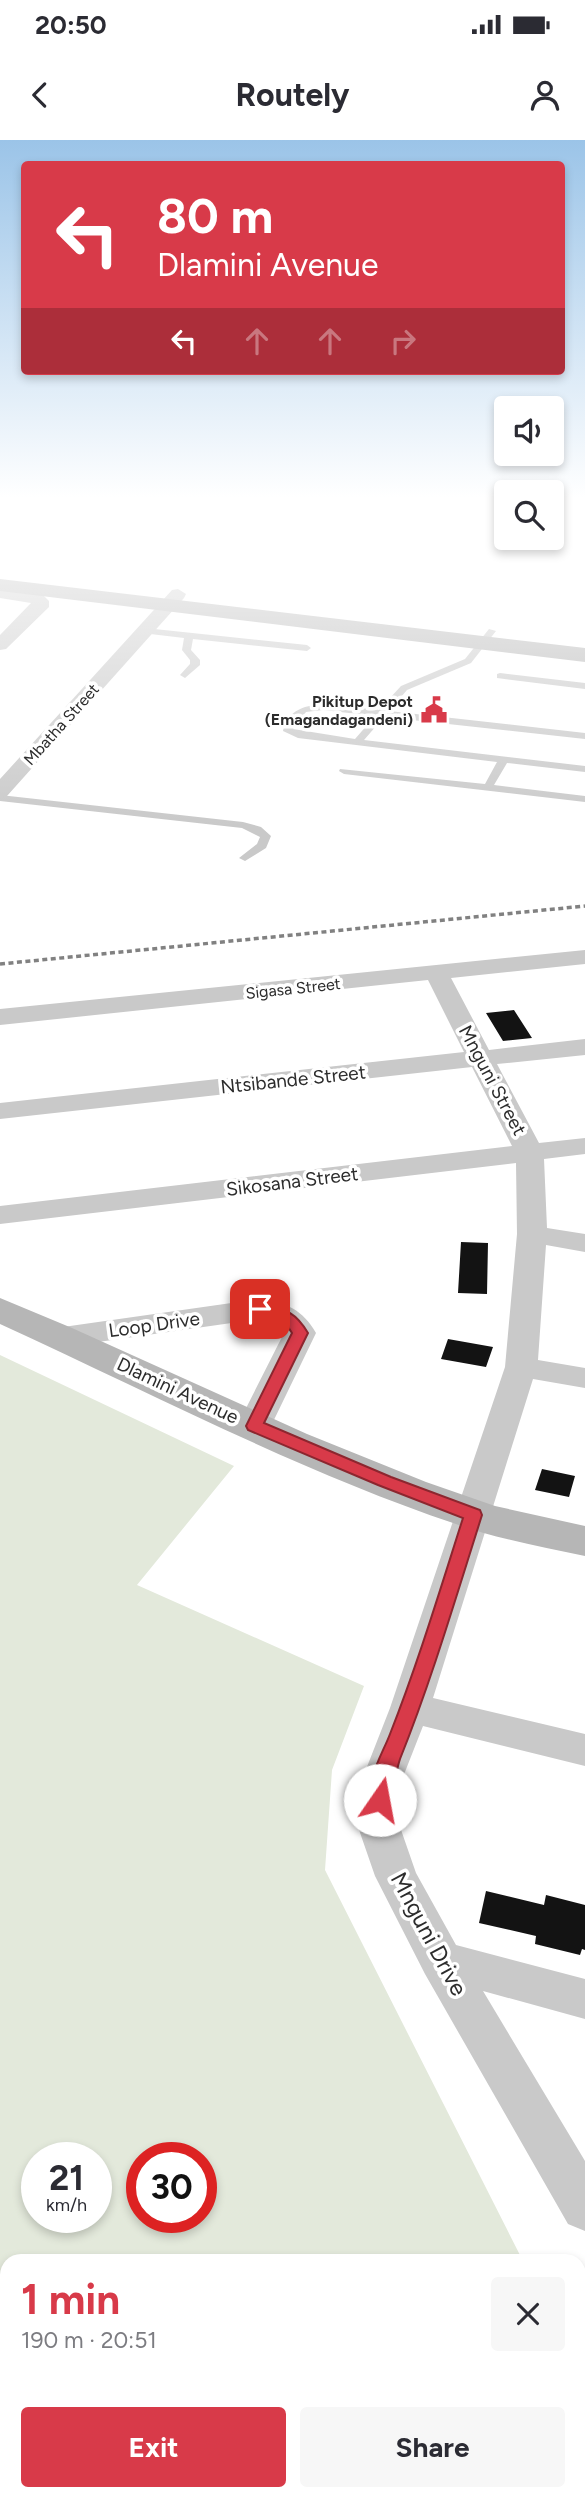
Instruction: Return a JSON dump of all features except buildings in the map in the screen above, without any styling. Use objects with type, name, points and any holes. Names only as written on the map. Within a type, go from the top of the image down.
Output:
[{"type":"main road","points":[[225,606],[488,637],[585,642]]},
{"type":"main road","points":[[488,637],[585,655]]},
{"type":"main road","name":"Dlamini Avenue","points":[[0,1310],[254,1426],[384,1481],[473,1515],[585,1541]]},
{"type":"street","points":[[3,638],[40,610],[40,606]]},
{"type":"street","name":"Mbatha Street","points":[[0,792],[167,606]]},
{"type":"street","name":"Sigasa Street","points":[[0,1017],[585,957]]},
{"type":"street","name":"Mnguni Street","points":[[436,973],[530,1153],[532,1234]]},
{"type":"street","name":"Ntsibande Street","points":[[0,1111],[585,1047]]},
{"type":"street","name":"Sikosana Street","points":[[0,1215],[585,1146]]},
{"type":"street","points":[[532,1234],[585,1243]]},
{"type":"street","name":"Mnguni Drive","points":[[532,1234],[521,1367],[410,1708],[383,1777],[378,1824],[396,1876],[441,1960],[585,2207]]},
{"type":"street","name":"Loop Drive","points":[[64,1337],[260,1309],[284,1315],[292,1320],[300,1333],[254,1426]]},
{"type":"street","points":[[521,1367],[585,1378]]},
{"type":"street","points":[[410,1708],[585,1750]]},
{"type":"street","points":[[441,1960],[585,1998]]},
{"type":"lane","points":[[145,631],[307,648]]},
{"type":"lane","points":[[186,676],[195,665],[195,660],[186,650],[189,636]]},
{"type":"lane","points":[[358,741],[404,688],[468,661],[488,637]]},
{"type":"lane","points":[[500,676],[585,686]]},
{"type":"lane","points":[[585,736],[382,712],[312,707],[303,710],[288,727],[288,732],[298,735],[585,769]]},
{"type":"lane","points":[[488,787],[504,759]]},
{"type":"lane","points":[[344,771],[585,799]]},
{"type":"lane","points":[[0,798],[243,825],[257,829],[266,836],[262,846],[245,858]]},
{"type":"shaded area","points":[[0,1355],[234,1466],[137,1585],[364,1686],[332,1770],[325,1870],[519,2254],[0,2254]]},
{"type":"railway","points":[[0,964],[585,906]]},
{"type":"place","name":"Pikitup Depot (Emagandagandeni)","points":[[434,710]]},
{"type":"route","points":[[260,1309],[284,1315],[292,1320],[300,1333],[254,1426],[473,1515],[410,1708],[383,1777],[380,1800]]}]
